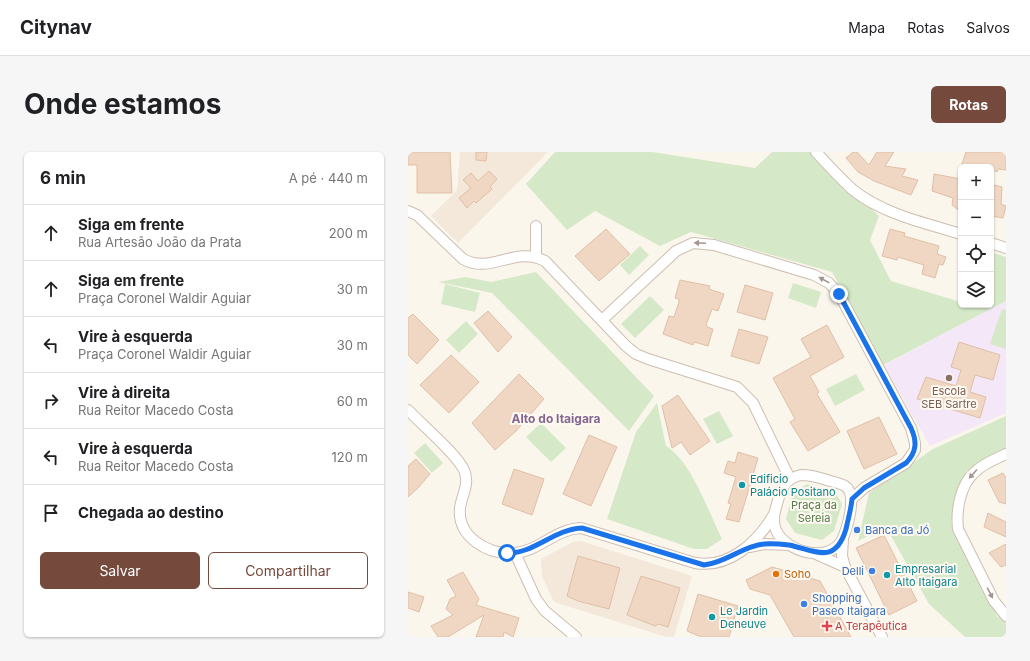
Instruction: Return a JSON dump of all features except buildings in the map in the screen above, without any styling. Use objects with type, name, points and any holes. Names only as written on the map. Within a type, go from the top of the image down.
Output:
[{"type":"street","points":[[816,152],[853,190],[869,200],[892,212],[958,233]]},
{"type":"street","points":[[408,211],[417,215],[463,259],[470,263],[485,264],[518,256],[536,256],[546,261],[636,354],[661,364],[737,388],[753,403],[790,479]]},
{"type":"street","points":[[536,226],[536,256]]},
{"type":"street","points":[[602,320],[676,251],[693,243],[714,245],[814,275],[829,283],[839,294],[892,392],[911,428],[915,443],[915,450],[912,457],[906,463],[864,488],[852,499]]},
{"type":"street","points":[[994,244],[1006,248]]},
{"type":"street","points":[[408,410],[456,459],[465,472],[467,486],[460,508],[460,516],[469,536],[482,546],[500,552],[515,553],[532,547],[566,530],[582,528],[704,565],[721,561],[747,548],[765,544],[789,545],[816,553],[846,567]]},
{"type":"street","points":[[408,420],[424,427]]},
{"type":"street","points":[[1006,454],[980,468],[970,478],[965,486],[957,518],[958,529],[994,601],[1006,616]]},
{"type":"street","points":[[747,548],[755,541],[774,514],[782,487],[790,479],[801,475],[810,475],[845,486],[851,493],[852,499],[851,509],[843,537],[842,556],[846,567],[882,637]]},
{"type":"street","points":[[774,514],[776,531],[789,545]]},
{"type":"street","points":[[816,553],[825,553],[837,547],[843,537]]},
{"type":"street","points":[[515,553],[536,599],[544,611],[576,637]]},
{"type":"shaded area","points":[[460,152],[548,152],[458,243],[431,216],[457,190]]},
{"type":"shaded area","name":"Escola SEB Sartre","points":[[1006,301],[1006,413],[930,446],[884,365]]},
{"type":"shaded area","points":[[581,541],[692,576],[674,637],[666,637],[554,602],[542,576],[541,559],[573,542]]},
{"type":"green space","points":[[555,152],[652,152],[755,168],[772,152],[811,152],[879,216],[870,240],[891,281],[958,301],[958,308],[993,308],[883,365],[832,272],[691,232],[660,246],[595,211],[567,230],[526,184]]},
{"type":"green space","points":[[640,246],[649,255],[629,275],[620,265]]},
{"type":"green space","points":[[994,253],[1006,257],[1006,301],[994,307]]},
{"type":"green space","points":[[536,272],[654,396],[629,431],[492,293],[438,282],[466,277],[491,282]]},
{"type":"green space","points":[[793,283],[821,292],[816,308],[788,298]]},
{"type":"green space","points":[[445,284],[480,293],[475,312],[441,304]]},
{"type":"green space","points":[[650,296],[664,310],[635,338],[621,324]]},
{"type":"green space","points":[[1002,309],[1006,310],[1006,349],[990,344]]},
{"type":"green space","points":[[466,321],[478,334],[459,353],[446,340]]},
{"type":"green space","points":[[856,374],[865,390],[835,406],[826,389]]},
{"type":"green space","points":[[657,403],[666,446],[684,463],[705,501],[722,539],[707,549],[694,549],[607,519],[636,432]]},
{"type":"green space","points":[[719,411],[733,436],[717,444],[703,419]]},
{"type":"green space","points":[[1006,416],[1006,449],[966,471],[951,523],[997,616],[1006,623],[1006,637],[965,637],[929,604],[886,527],[858,541],[869,493],[933,449]]},
{"type":"green space","points":[[541,423],[566,448],[551,462],[526,437]]},
{"type":"green space","points":[[425,443],[443,463],[432,473],[414,453]]},
{"type":"green space","name":"Praça da Sereia","points":[[807,484],[835,492],[842,504],[834,531],[822,540],[795,533],[786,519],[793,492]]},
{"type":"place","name":"Escola SEB Sartre","points":[[949,378]]},
{"type":"place","name":"Edificio Palácio Positano","points":[[742,485]]},
{"type":"place","name":"Banca da Jó","points":[[857,530]]},
{"type":"place","name":"Delli","points":[[872,571]]},
{"type":"place","name":"Soho","points":[[776,574]]},
{"type":"place","name":"Empresarial Alto Itaigara","points":[[887,575]]},
{"type":"place","name":"Shopping Paseo Itaigara","points":[[804,604]]},
{"type":"place","name":"Le Jardin Deneuve","points":[[712,617]]},
{"type":"place","name":"A Terapêutica","points":[[827,626]]},
{"type":"district","name":"Alto do Itaigara","points":[[556,418]]},
{"type":"route","points":[[507,553],[524,551],[559,532],[573,528],[590,530],[704,565],[721,561],[747,548],[765,544],[789,545],[816,553],[829,552],[837,547],[843,537],[851,509],[852,499],[864,488],[906,463],[912,457],[915,450],[914,436],[911,428],[839,294]]}]
